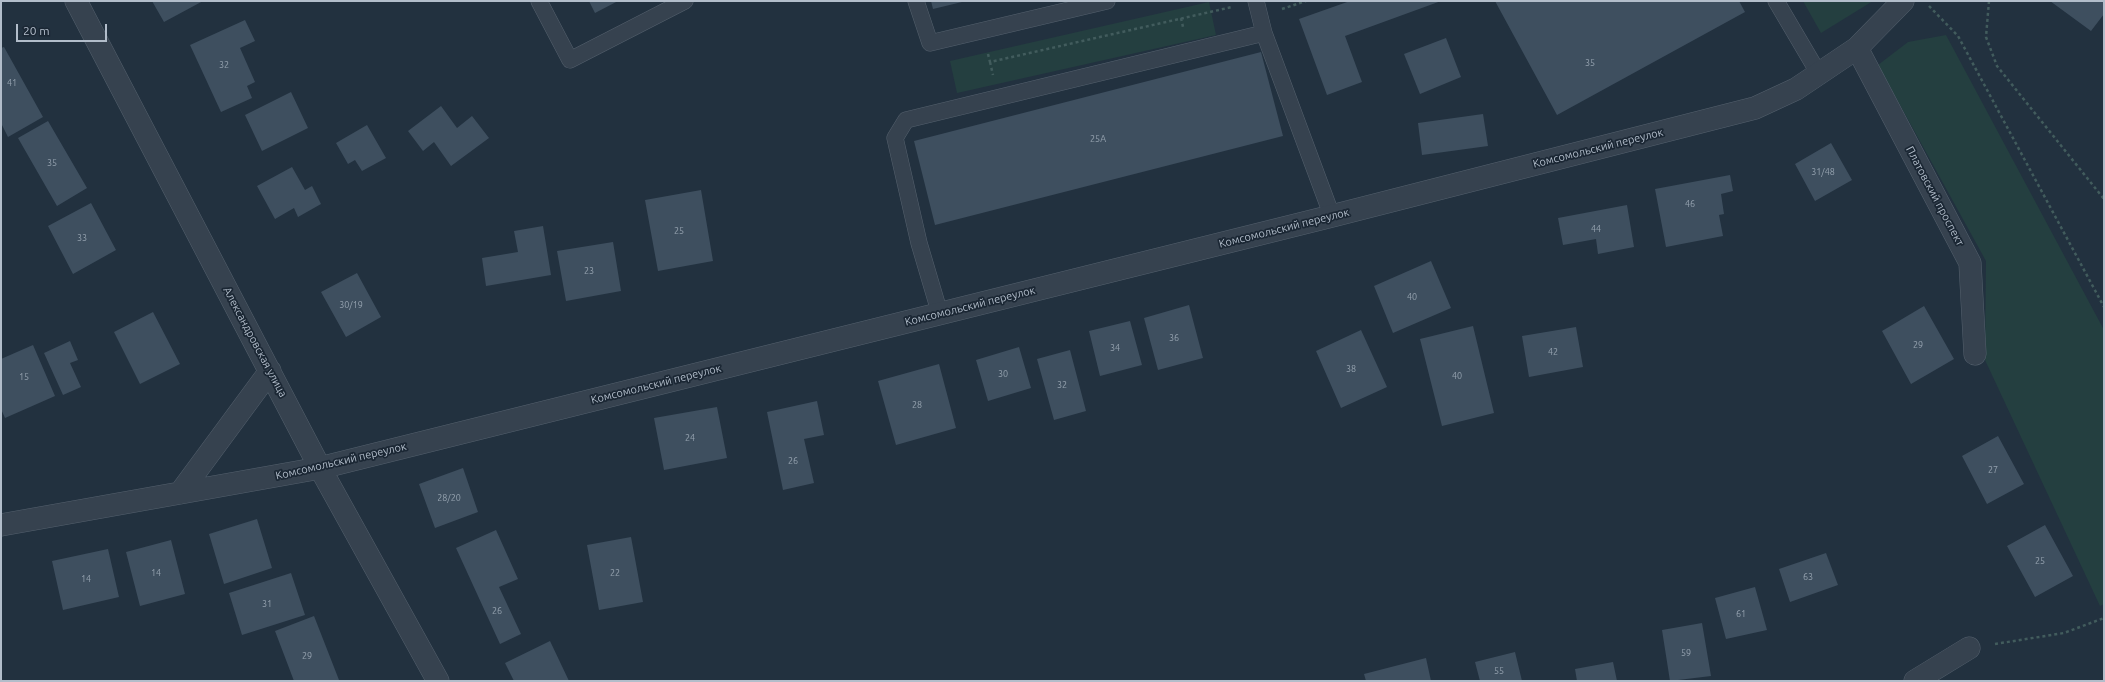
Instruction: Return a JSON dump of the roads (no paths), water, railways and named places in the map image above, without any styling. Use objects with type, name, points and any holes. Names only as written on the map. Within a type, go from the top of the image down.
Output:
[{"type":"street","name":"Александровская улица","points":[[76,1],[320,468],[438,681]]},
{"type":"street","name":"Комсомольский переулок","points":[[1,525],[320,468],[1332,216],[1755,108],[1796,90],[1857,48],[1903,1]]},
{"type":"street","name":"Платовский проспект","points":[[1857,48],[1970,263],[1975,354]]},
{"type":"street","points":[[180,493],[270,371]]},
{"type":"street","points":[[1915,681],[1968,648]]},
{"type":"lane","points":[[539,1],[570,60],[685,1]]},
{"type":"lane","points":[[916,1],[930,44],[1107,1]]},
{"type":"lane","points":[[1256,1],[1264,33],[1332,216]]},
{"type":"lane","points":[[1776,1],[1819,74]]},
{"type":"lane","points":[[940,314],[919,242],[894,138],[906,120],[1264,33]]}]
